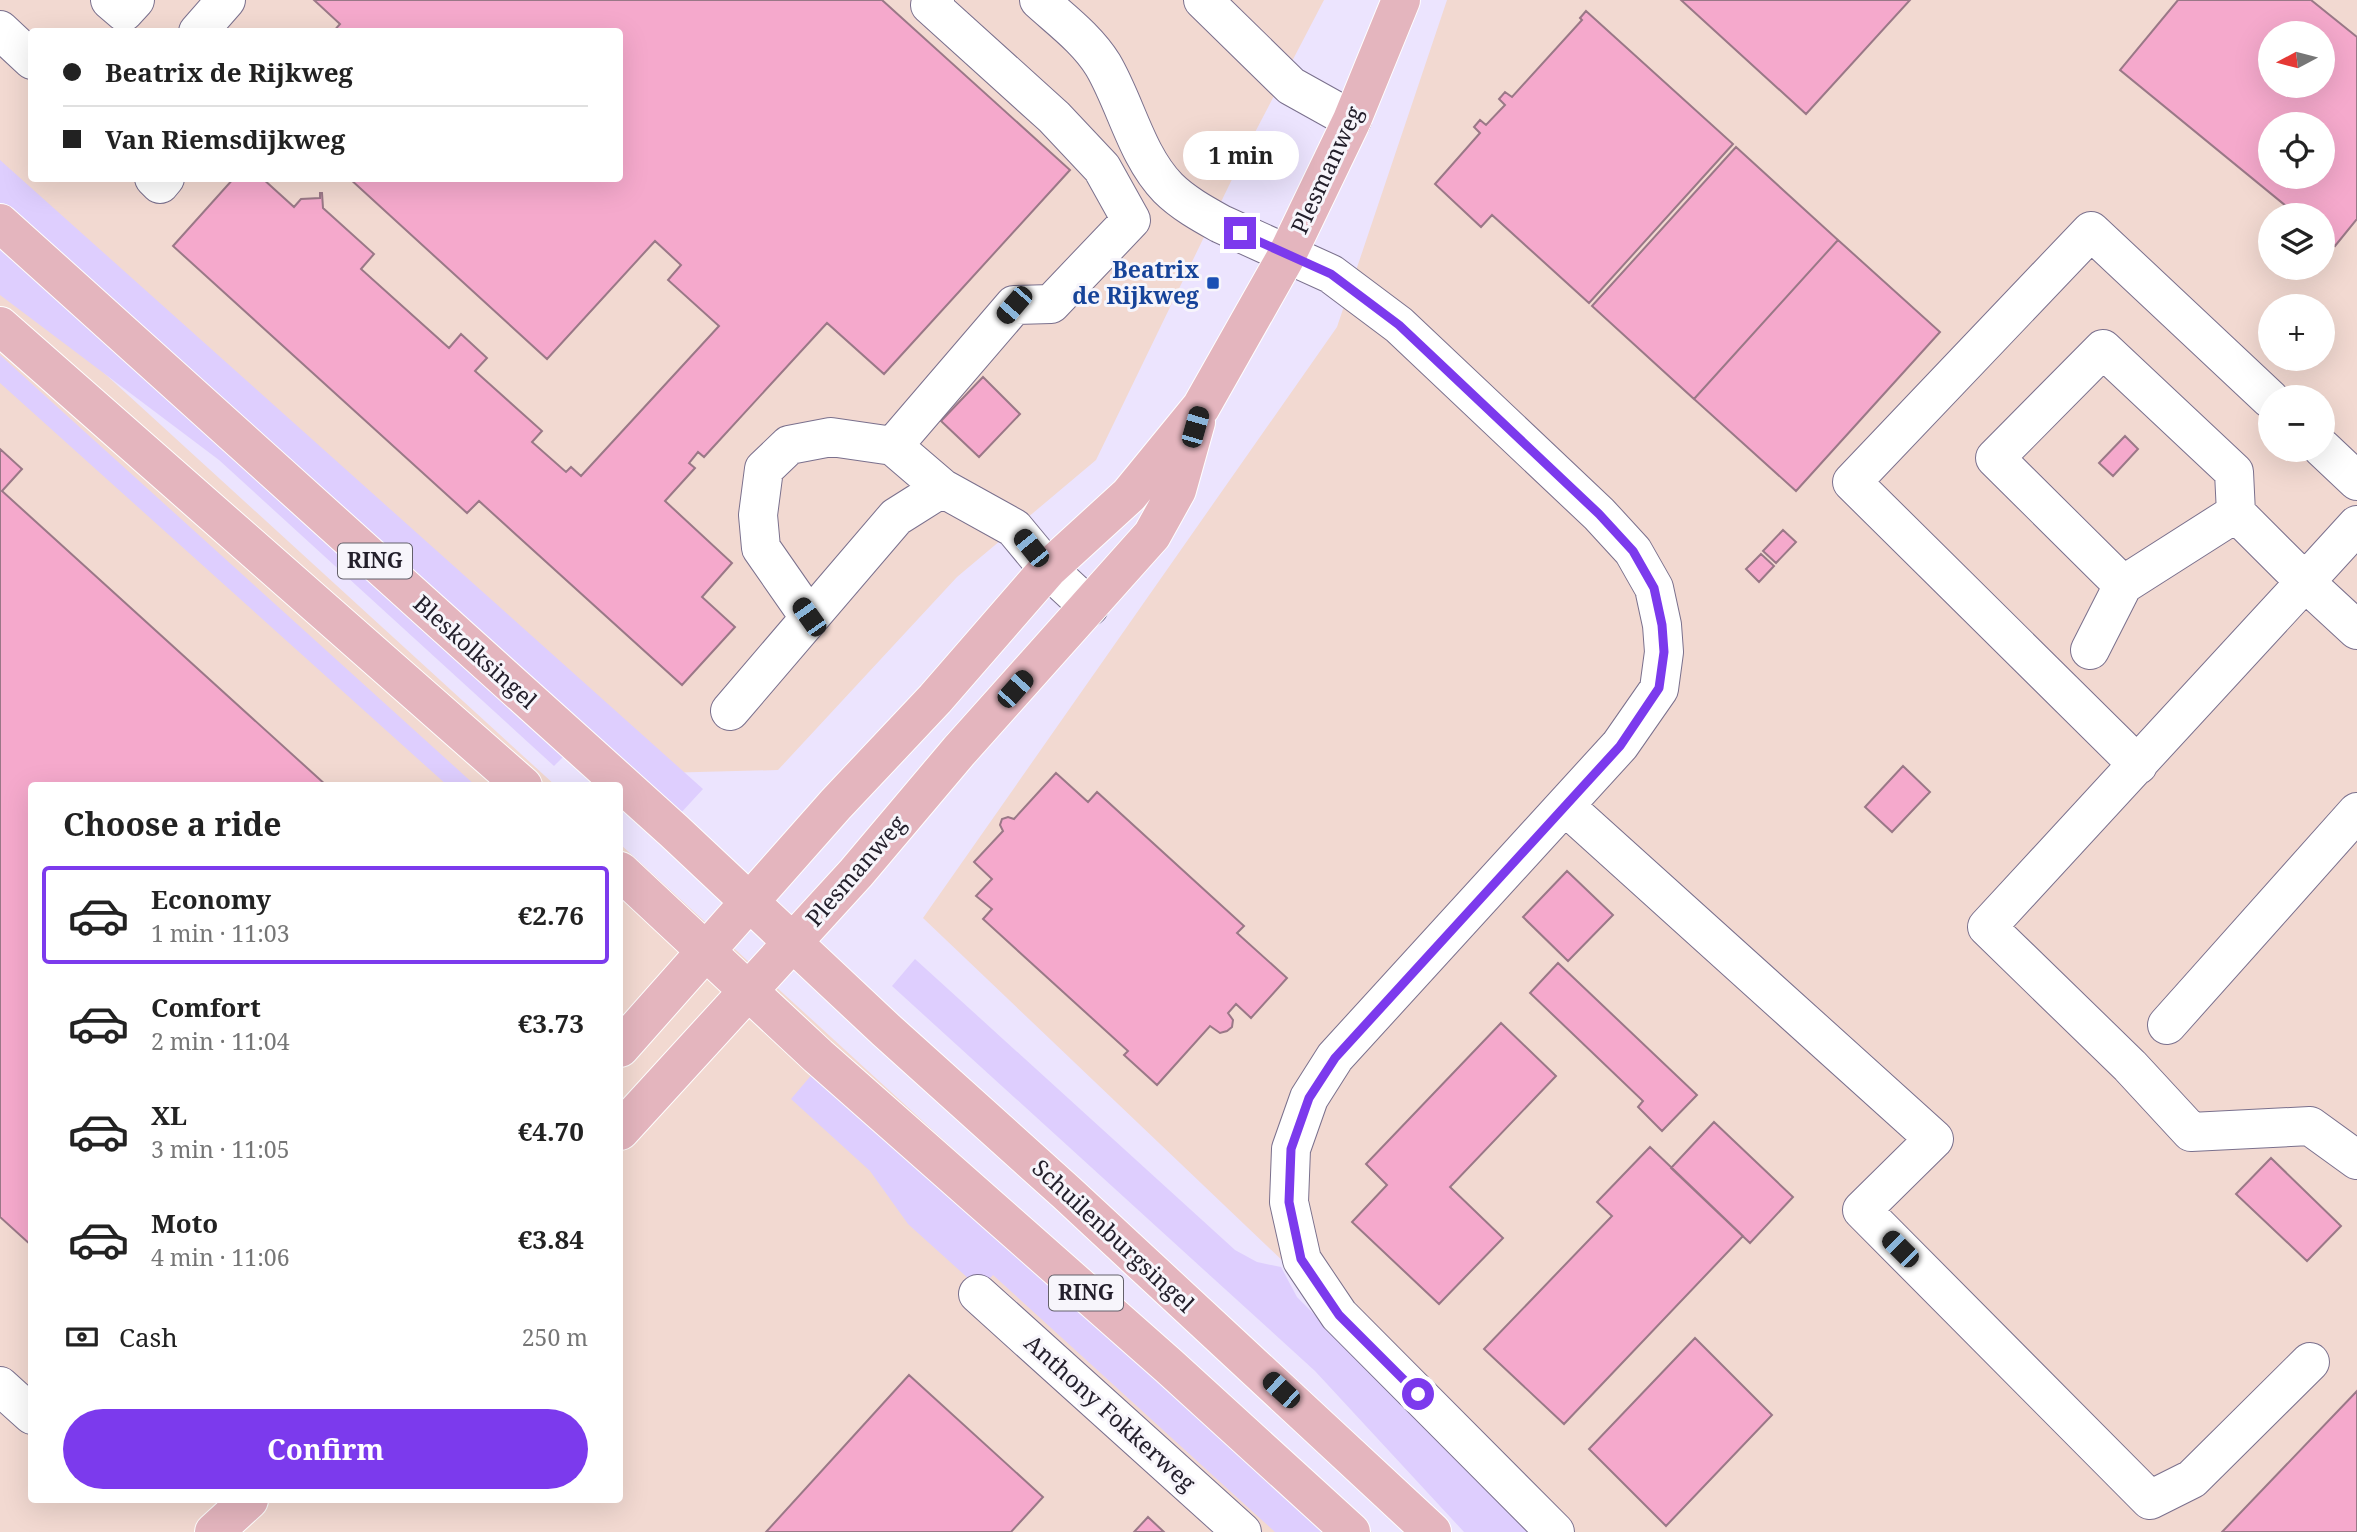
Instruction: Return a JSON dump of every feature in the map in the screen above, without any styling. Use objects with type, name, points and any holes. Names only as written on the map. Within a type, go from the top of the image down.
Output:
[{"type":"main road","name":"Plesmanweg","points":[[623,1045],[835,804],[935,699],[1048,569],[1129,495],[1201,407],[1287,255],[1352,120],[1401,0]]},
{"type":"main road","name":"Bleskolksingel","points":[[0,223],[620,782]]},
{"type":"main road","name":"RING","points":[[0,326],[518,782]]},
{"type":"main road","name":"Plesmanweg","points":[[623,1128],[856,873],[959,751],[1152,535],[1177,490],[1201,407]]},
{"type":"main road","name":"Bleskolksingel","points":[[623,785],[792,942]]},
{"type":"main road","name":"RING","points":[[623,874],[818,1056],[1351,1532]]},
{"type":"main road","name":"Schuilenburgsingel","points":[[792,942],[1432,1532]]},
{"type":"main road","points":[[200,1532],[222,1503]]},
{"type":"main road","points":[[214,1532],[246,1503]]},
{"type":"street","points":[[202,28],[226,0]]},
{"type":"street","points":[[892,446],[1014,305],[1051,304],[1131,220],[1102,168],[1054,117],[930,5],[935,0]]},
{"type":"street","points":[[1039,0],[1084,40],[1102,64],[1152,167],[1169,189],[1206,216],[1331,274],[1399,325],[1599,514],[1633,551],[1654,588],[1662,625],[1664,652],[1659,688],[1620,746],[1335,1058],[1309,1098],[1291,1149],[1289,1202],[1301,1259],[1339,1315],[1555,1532]]},
{"type":"street","points":[[1203,0],[1291,86],[1352,120]]},
{"type":"street","points":[[0,30],[28,56]]},
{"type":"street","points":[[2138,765],[1852,482],[2091,231],[2258,388]]},
{"type":"street","points":[[2123,585],[1994,458],[2103,349],[2234,472],[2236,513],[2357,630]]},
{"type":"street","points":[[809,617],[761,548],[758,515],[764,468],[789,445],[831,437],[892,446],[942,488],[1014,528],[1048,569],[1089,607]]},
{"type":"street","points":[[2335,460],[2357,481]]},
{"type":"street","points":[[730,711],[896,517],[942,488]]},
{"type":"street","points":[[2090,650],[2123,585],[2236,513]]},
{"type":"street","points":[[2357,525],[1987,927],[2130,1066],[2191,1132],[2310,1126],[2357,1160]]},
{"type":"street","points":[[1565,806],[1934,1139],[1862,1210],[2150,1500],[2192,1479],[2309,1362]]},
{"type":"street","points":[[2167,1025],[2357,812]]},
{"type":"street","name":"Anthony Fokkerweg","points":[[978,1294],[1242,1532]]},
{"type":"street","points":[[0,1386],[28,1411]]},
{"type":"shaded area","points":[[0,0],[1324,0],[1251,140],[1096,460],[957,577],[778,770],[661,773],[0,186]]},
{"type":"shaded area","points":[[1447,0],[2357,0],[2357,1532],[1567,1532],[923,918],[1337,327]]},
{"type":"shaded area","points":[[0,160],[703,789],[679,815],[0,207]]},
{"type":"shaded area","points":[[0,240],[567,753],[554,766],[219,460],[0,295]]},
{"type":"shaded area","points":[[0,278],[552,782],[28,782],[28,1503],[623,1503],[623,847],[1372,1532],[0,1532]]},
{"type":"shaded area","points":[[0,355],[472,782],[444,782],[0,383]]},
{"type":"shaded area","points":[[915,959],[1235,1250],[1257,1262],[1281,1267],[1297,1297],[1529,1532],[1464,1532],[1315,1371],[892,986]]},
{"type":"shaded area","points":[[814,1072],[1332,1532],[1275,1532],[993,1275],[980,1289],[908,1224],[870,1171],[791,1099]]},
{"type":"building","points":[[314,0],[882,0],[1070,170],[884,374],[827,323],[704,457],[698,452],[689,463],[695,468],[665,501],[732,563],[702,597],[735,627],[682,685],[479,501],[467,513],[173,246],[230,182],[266,182],[294,207],[301,199],[320,198],[322,193],[323,208],[374,254],[361,269],[449,348],[461,334],[487,358],[475,371],[542,431],[532,442],[566,472],[571,467],[581,476],[719,326],[668,280],[681,265],[655,241],[547,359],[353,182],[623,182],[623,28],[336,28],[340,24]]},
{"type":"building","points":[[1681,0],[1910,0],[1806,114]]},
{"type":"building","points":[[2178,0],[2311,0],[2357,37],[2357,219],[2335,246],[2335,203],[2282,203],[2265,189],[2335,189],[2335,112],[2258,112],[2258,183],[2120,70]]},
{"type":"building","points":[[1586,11],[1733,144],[1589,303],[1492,215],[1481,227],[1435,184],[1480,133],[1474,127],[1480,120],[1486,125],[1505,105],[1499,99],[1505,92],[1512,97],[1582,20],[1580,18]]},
{"type":"building","points":[[1736,147],[1838,240],[1694,399],[1592,306]]},
{"type":"building","points":[[1838,240],[1940,332],[1796,491],[1694,399]]},
{"type":"building","points":[[983,377],[1020,414],[979,457],[941,421]]},
{"type":"building","points":[[2125,436],[2138,449],[2113,476],[2099,463]]},
{"type":"building","points":[[0,449],[22,469],[2,491],[323,782],[28,782],[28,1242],[0,1217]]},
{"type":"building","points":[[1783,530],[1796,542],[1776,563],[1763,551]]},
{"type":"building","points":[[1761,554],[1774,566],[1759,582],[1746,569]]},
{"type":"building","points":[[1903,766],[1930,792],[1892,832],[1865,807]]},
{"type":"building","points":[[1056,773],[1088,802],[1097,792],[1244,926],[1237,933],[1287,978],[1251,1018],[1236,1004],[1228,1013],[1233,1020],[1232,1027],[1220,1033],[1210,1026],[1157,1085],[1124,1055],[1128,1051],[983,919],[992,909],[976,896],[992,879],[974,862],[1003,831],[1000,825],[1002,819],[1014,819]]},
{"type":"building","points":[[1567,871],[1613,915],[1568,961],[1523,917]]},
{"type":"building","points":[[1558,963],[1697,1095],[1662,1131],[1638,1107],[1643,1101],[1530,993]]},
{"type":"building","points":[[1501,1023],[1556,1076],[1450,1187],[1503,1238],[1439,1304],[1352,1222],[1387,1185],[1366,1164]]},
{"type":"building","points":[[1714,1122],[1793,1197],[1750,1243],[1671,1168]]},
{"type":"building","points":[[1650,1147],[1743,1236],[1564,1424],[1484,1349],[1612,1216],[1597,1202]]},
{"type":"building","points":[[2271,1158],[2341,1226],[2307,1261],[2236,1194]]},
{"type":"building","points":[[1695,1338],[1772,1415],[1666,1526],[1589,1449]]},
{"type":"building","points":[[909,1375],[1043,1497],[1011,1532],[766,1532]]},
{"type":"building","points":[[2357,1391],[2357,1532],[2222,1532]]},
{"type":"building","points":[[1148,1517],[1164,1532],[1134,1532]]},
{"type":"place","name":"Beatrix de Rijkweg","points":[[1213,283]]},
{"type":"route","points":[[1240,233],[1331,274],[1399,325],[1599,514],[1633,551],[1654,588],[1662,625],[1664,652],[1659,688],[1620,746],[1335,1058],[1309,1098],[1291,1149],[1289,1202],[1301,1259],[1339,1315],[1418,1394]]}]
